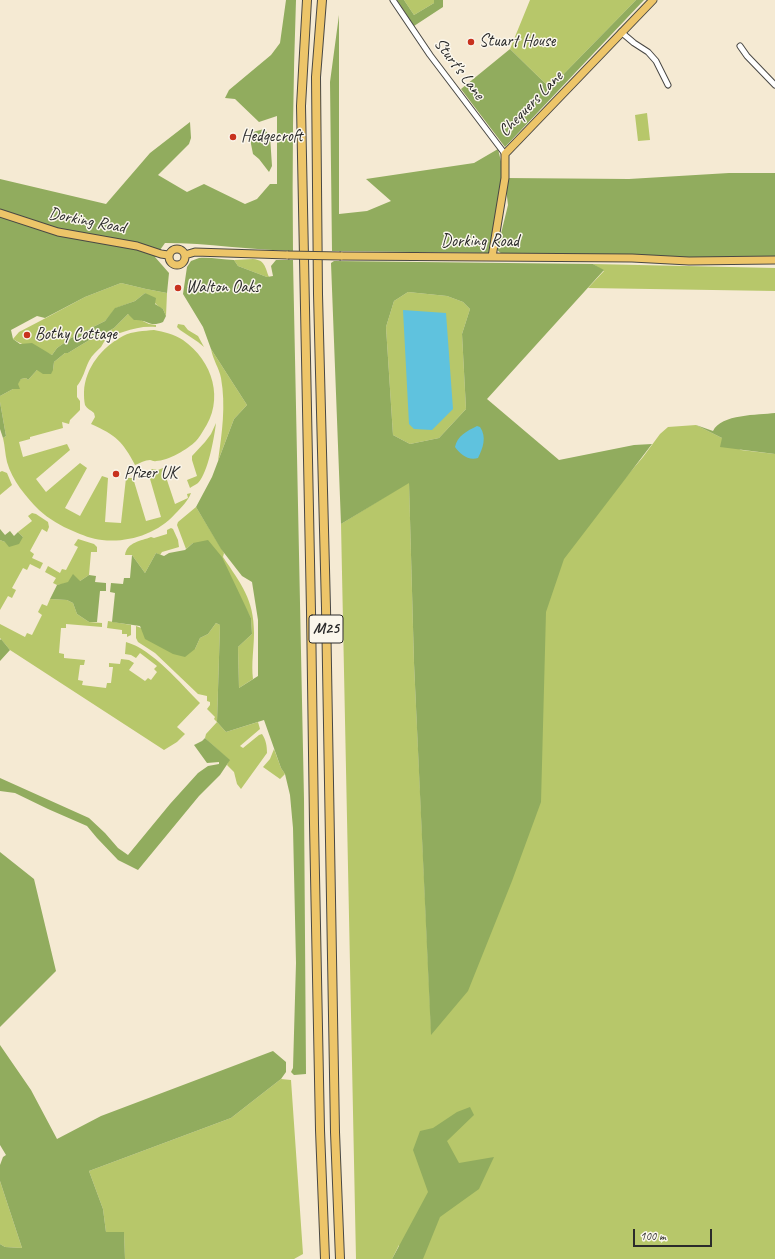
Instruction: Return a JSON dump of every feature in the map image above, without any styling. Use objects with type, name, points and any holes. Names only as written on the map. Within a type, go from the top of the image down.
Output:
[{"type":"highway","name":"M25","points":[[307,0],[301,106],[312,611],[314,824],[320,1130],[325,1259]]},
{"type":"highway","name":"M25","points":[[322,0],[316,77],[318,294],[326,608],[335,1124],[340,1259]]},
{"type":"main road","name":"Chequers Lane","points":[[492,257],[505,178],[505,154],[653,0]]},
{"type":"main road","name":"Dorking Road","points":[[0,213],[58,232],[137,246],[168,255]]},
{"type":"main road","points":[[180,249],[185,255],[185,258],[182,263],[176,265],[170,262],[168,255],[173,250],[180,249]]},
{"type":"main road","name":"Dorking Road","points":[[185,255],[195,252],[341,256],[639,258],[689,261],[775,260]]},
{"type":"street","name":"Sturt's Lane","points":[[393,0],[430,54],[505,154]]},
{"type":"street","points":[[621,32],[648,52],[656,61],[668,85]]},
{"type":"street","points":[[740,46],[745,58],[775,85]]},
{"type":"green space","points":[[286,0],[296,0],[293,126],[293,251],[165,243],[155,257],[169,273],[167,293],[121,283],[85,297],[45,318],[37,316],[11,330],[13,339],[20,344],[32,343],[52,355],[57,348],[71,338],[105,321],[115,308],[135,301],[145,293],[156,298],[155,304],[163,309],[166,316],[163,322],[151,324],[134,320],[128,314],[114,328],[91,339],[68,353],[65,353],[54,362],[51,374],[43,374],[37,370],[28,380],[26,378],[21,379],[18,384],[20,389],[13,389],[0,396],[0,179],[106,204],[150,153],[190,122],[191,138],[189,144],[158,175],[187,192],[204,184],[245,204],[257,199],[270,184],[277,184],[277,116],[259,122],[235,99],[225,98],[229,90],[271,55],[280,43]]},
{"type":"green space","points":[[397,0],[404,0],[414,15],[434,3],[434,0],[443,0],[443,7],[414,26]]},
{"type":"green space","points":[[404,0],[434,0],[434,3],[414,15]]},
{"type":"green space","points":[[530,0],[636,0],[550,88],[510,49]]},
{"type":"green space","points":[[636,0],[644,0],[505,147],[461,89],[510,49],[550,88]]},
{"type":"green space","points":[[339,15],[339,214],[367,211],[391,201],[366,179],[474,163],[498,149],[505,178],[629,179],[729,173],[775,173],[775,259],[502,254],[497,250],[508,205],[505,180],[493,253],[332,251],[330,82]]},
{"type":"green space","points":[[647,113],[650,140],[638,141],[635,115]]},
{"type":"green space","points":[[264,129],[270,136],[272,166],[269,172],[253,154],[250,139],[253,132]]},
{"type":"green space","points":[[199,258],[234,260],[238,266],[267,277],[273,276],[271,266],[276,260],[293,260],[304,799],[306,1074],[294,1075],[291,1072],[293,1068],[296,963],[293,828],[290,795],[285,774],[281,768],[264,720],[226,732],[217,722],[220,625],[216,623],[208,634],[200,638],[195,649],[185,657],[173,654],[145,639],[140,626],[112,622],[115,593],[110,592],[111,583],[123,584],[124,578],[130,578],[132,555],[145,573],[156,553],[164,556],[169,553],[185,550],[193,543],[208,540],[222,557],[251,618],[252,634],[238,647],[239,688],[258,676],[258,620],[252,582],[242,576],[221,549],[196,507],[212,477],[234,419],[247,405],[211,349],[203,327],[183,294],[187,267],[191,261]]},
{"type":"green space","points":[[253,259],[262,262],[269,277],[238,266],[234,260]]},
{"type":"green space","points":[[334,261],[593,264],[604,270],[487,399],[559,460],[634,445],[652,444],[564,559],[546,612],[541,802],[512,881],[468,991],[431,1035],[414,663],[409,483],[341,524],[331,263]],"holes":[[[408,292],[447,296],[463,302],[470,309],[462,334],[466,409],[439,438],[410,444],[393,435],[386,327],[394,301]]]},
{"type":"green space","points":[[593,264],[775,268],[775,291],[588,288],[604,271]]},
{"type":"green space","points":[[121,283],[167,293],[166,316],[163,309],[160,308],[145,293],[135,301],[116,308],[105,321],[71,338],[57,348],[52,355],[22,344],[13,339],[19,332],[85,297]]},
{"type":"green space","points":[[408,292],[447,296],[463,302],[470,309],[462,334],[466,409],[439,438],[410,444],[393,435],[386,327],[394,301]]},
{"type":"green space","points":[[128,314],[149,324],[156,325],[156,327],[136,328],[108,337],[90,359],[77,386],[77,397],[80,401],[80,410],[70,420],[69,424],[62,422],[63,428],[30,437],[30,439],[19,442],[23,457],[67,444],[70,450],[36,479],[46,492],[80,463],[87,468],[65,508],[80,516],[102,476],[108,478],[105,522],[121,523],[126,478],[133,478],[146,521],[161,517],[148,472],[152,469],[158,470],[163,468],[175,504],[188,498],[187,494],[191,493],[190,496],[182,507],[160,527],[142,536],[112,541],[95,539],[69,529],[55,522],[29,500],[12,475],[6,459],[3,438],[6,436],[0,396],[13,389],[21,379],[26,378],[28,380],[37,370],[53,370],[54,362],[65,353],[68,353],[91,339],[114,328]]},
{"type":"green space","points":[[178,324],[184,325],[188,330],[198,336],[204,347],[180,330],[177,327]]},
{"type":"green space","points":[[154,330],[180,338],[202,359],[212,382],[214,394],[213,407],[210,419],[203,431],[197,440],[188,448],[166,459],[155,461],[148,460],[135,465],[127,450],[118,440],[107,432],[91,424],[95,417],[94,413],[85,405],[85,383],[91,367],[108,346],[127,334]]},
{"type":"green space","points":[[211,349],[247,405],[234,419],[218,461],[222,430],[223,399],[221,378]]},
{"type":"green space","points":[[0,402],[6,436],[3,438],[0,429]]},
{"type":"green space","points":[[775,413],[775,454],[720,447],[722,438],[696,425],[713,431],[717,425],[732,418]]},
{"type":"green space","points":[[216,423],[212,446],[205,471],[198,483],[190,488],[187,480],[197,476],[192,456],[211,434]]},
{"type":"green space","points":[[696,425],[722,438],[741,450],[775,454],[775,1259],[399,1259],[399,1245],[392,1259],[356,1259],[341,524],[409,482],[414,663],[431,1027],[525,596],[643,457],[660,434],[668,427]]},
{"type":"green space","points":[[2,471],[7,473],[12,485],[0,495],[0,472]]},
{"type":"green space","points":[[196,507],[224,553],[223,557],[241,584],[252,611],[254,633],[252,662],[253,679],[239,688],[238,647],[252,634],[251,618],[244,605],[193,543],[186,549],[177,525],[178,522]]},
{"type":"green space","points":[[32,513],[48,522],[49,527],[47,532],[42,529],[30,551],[34,554],[32,558],[43,563],[40,569],[30,564],[27,570],[23,568],[12,588],[16,590],[12,598],[8,596],[0,610],[0,540],[5,542],[23,537],[18,532],[32,521],[28,516]]},
{"type":"green space","points":[[171,528],[173,529],[178,540],[179,547],[162,552],[160,555],[156,553],[145,573],[132,555],[125,555],[128,547],[131,545],[151,537],[154,538],[167,534],[167,530]]},
{"type":"green space","points":[[0,529],[5,535],[10,531],[14,536],[18,532],[23,537],[19,544],[9,547],[5,542],[0,540]]},
{"type":"green space","points":[[78,539],[94,544],[97,547],[97,552],[91,552],[89,575],[80,581],[57,585],[53,583],[56,578],[45,572],[48,566],[60,573],[62,569],[66,570],[78,547],[74,545]]},
{"type":"green space","points":[[73,574],[80,581],[89,575],[96,576],[95,582],[106,583],[106,591],[100,591],[97,622],[89,622],[77,614],[73,603],[67,600],[50,599],[57,585],[68,582]]},
{"type":"green space","points":[[50,599],[67,600],[73,603],[77,614],[89,622],[102,623],[102,627],[66,624],[66,628],[61,628],[59,653],[64,654],[64,658],[85,660],[84,665],[80,665],[78,680],[83,681],[82,685],[106,688],[107,683],[111,683],[113,667],[109,667],[109,663],[120,664],[121,659],[129,660],[134,663],[129,670],[145,681],[148,678],[151,680],[157,672],[154,669],[157,666],[140,653],[136,658],[125,654],[126,642],[136,646],[156,659],[200,703],[177,727],[185,734],[177,742],[164,750],[10,650],[0,638],[0,624],[25,637],[27,633],[32,635],[42,615],[38,612],[42,604],[47,606]]},
{"type":"green space","points":[[108,621],[131,625],[131,635],[127,637],[127,634],[122,634],[122,630],[107,628]]},
{"type":"green space","points":[[216,623],[220,625],[217,722],[214,719],[215,717],[207,709],[210,702],[207,701],[207,696],[198,694],[155,653],[138,642],[136,638],[136,626],[195,649],[200,638],[208,634]]},
{"type":"green space","points":[[1,639],[10,650],[0,661],[0,640]]},
{"type":"green space","points":[[217,722],[226,732],[258,722],[260,729],[240,746],[243,748],[262,734],[265,741],[267,753],[241,789],[237,784],[234,772],[227,765],[229,760],[205,738],[206,734]]},
{"type":"green space","points":[[205,738],[230,760],[220,775],[199,796],[138,870],[118,860],[87,826],[15,793],[0,791],[0,778],[89,818],[118,848],[128,855],[198,773],[208,766],[219,764],[219,762],[207,763],[194,745]]},
{"type":"green space","points":[[274,749],[281,768],[285,774],[280,779],[263,767],[270,759]]},
{"type":"green space","points":[[0,852],[34,879],[56,971],[0,1027]]},
{"type":"green space","points":[[0,1045],[31,1090],[57,1139],[101,1116],[273,1051],[286,1062],[286,1072],[281,1079],[231,1118],[89,1171],[103,1209],[106,1232],[124,1232],[125,1259],[0,1259],[0,1244],[5,1247],[22,1248],[0,1181],[0,1165],[3,1157],[6,1155],[0,1145]]},
{"type":"green space","points":[[281,1079],[291,1080],[303,1254],[294,1259],[125,1259],[124,1233],[106,1232],[103,1209],[89,1171],[231,1118]]},
{"type":"green space","points":[[470,1107],[474,1115],[447,1141],[459,1163],[494,1157],[479,1189],[440,1217],[423,1259],[392,1259],[428,1192],[413,1150],[420,1131],[433,1128],[457,1112]]},
{"type":"green space","points":[[0,1181],[22,1248],[5,1247],[0,1244]]},
{"type":"water","points":[[403,310],[446,313],[453,409],[432,430],[414,429],[409,424]]},
{"type":"water","points":[[477,426],[480,427],[482,431],[484,442],[478,458],[471,459],[459,452],[455,447],[460,437]]},
{"type":"place","name":"Stuart House","points":[[471,42]]},
{"type":"place","name":"Hedgecroft","points":[[233,137]]},
{"type":"place","name":"Walton Oaks","points":[[178,288]]},
{"type":"place","name":"Bothy Cottage","points":[[27,335]]},
{"type":"place","name":"Pfizer UK","points":[[116,474]]}]
